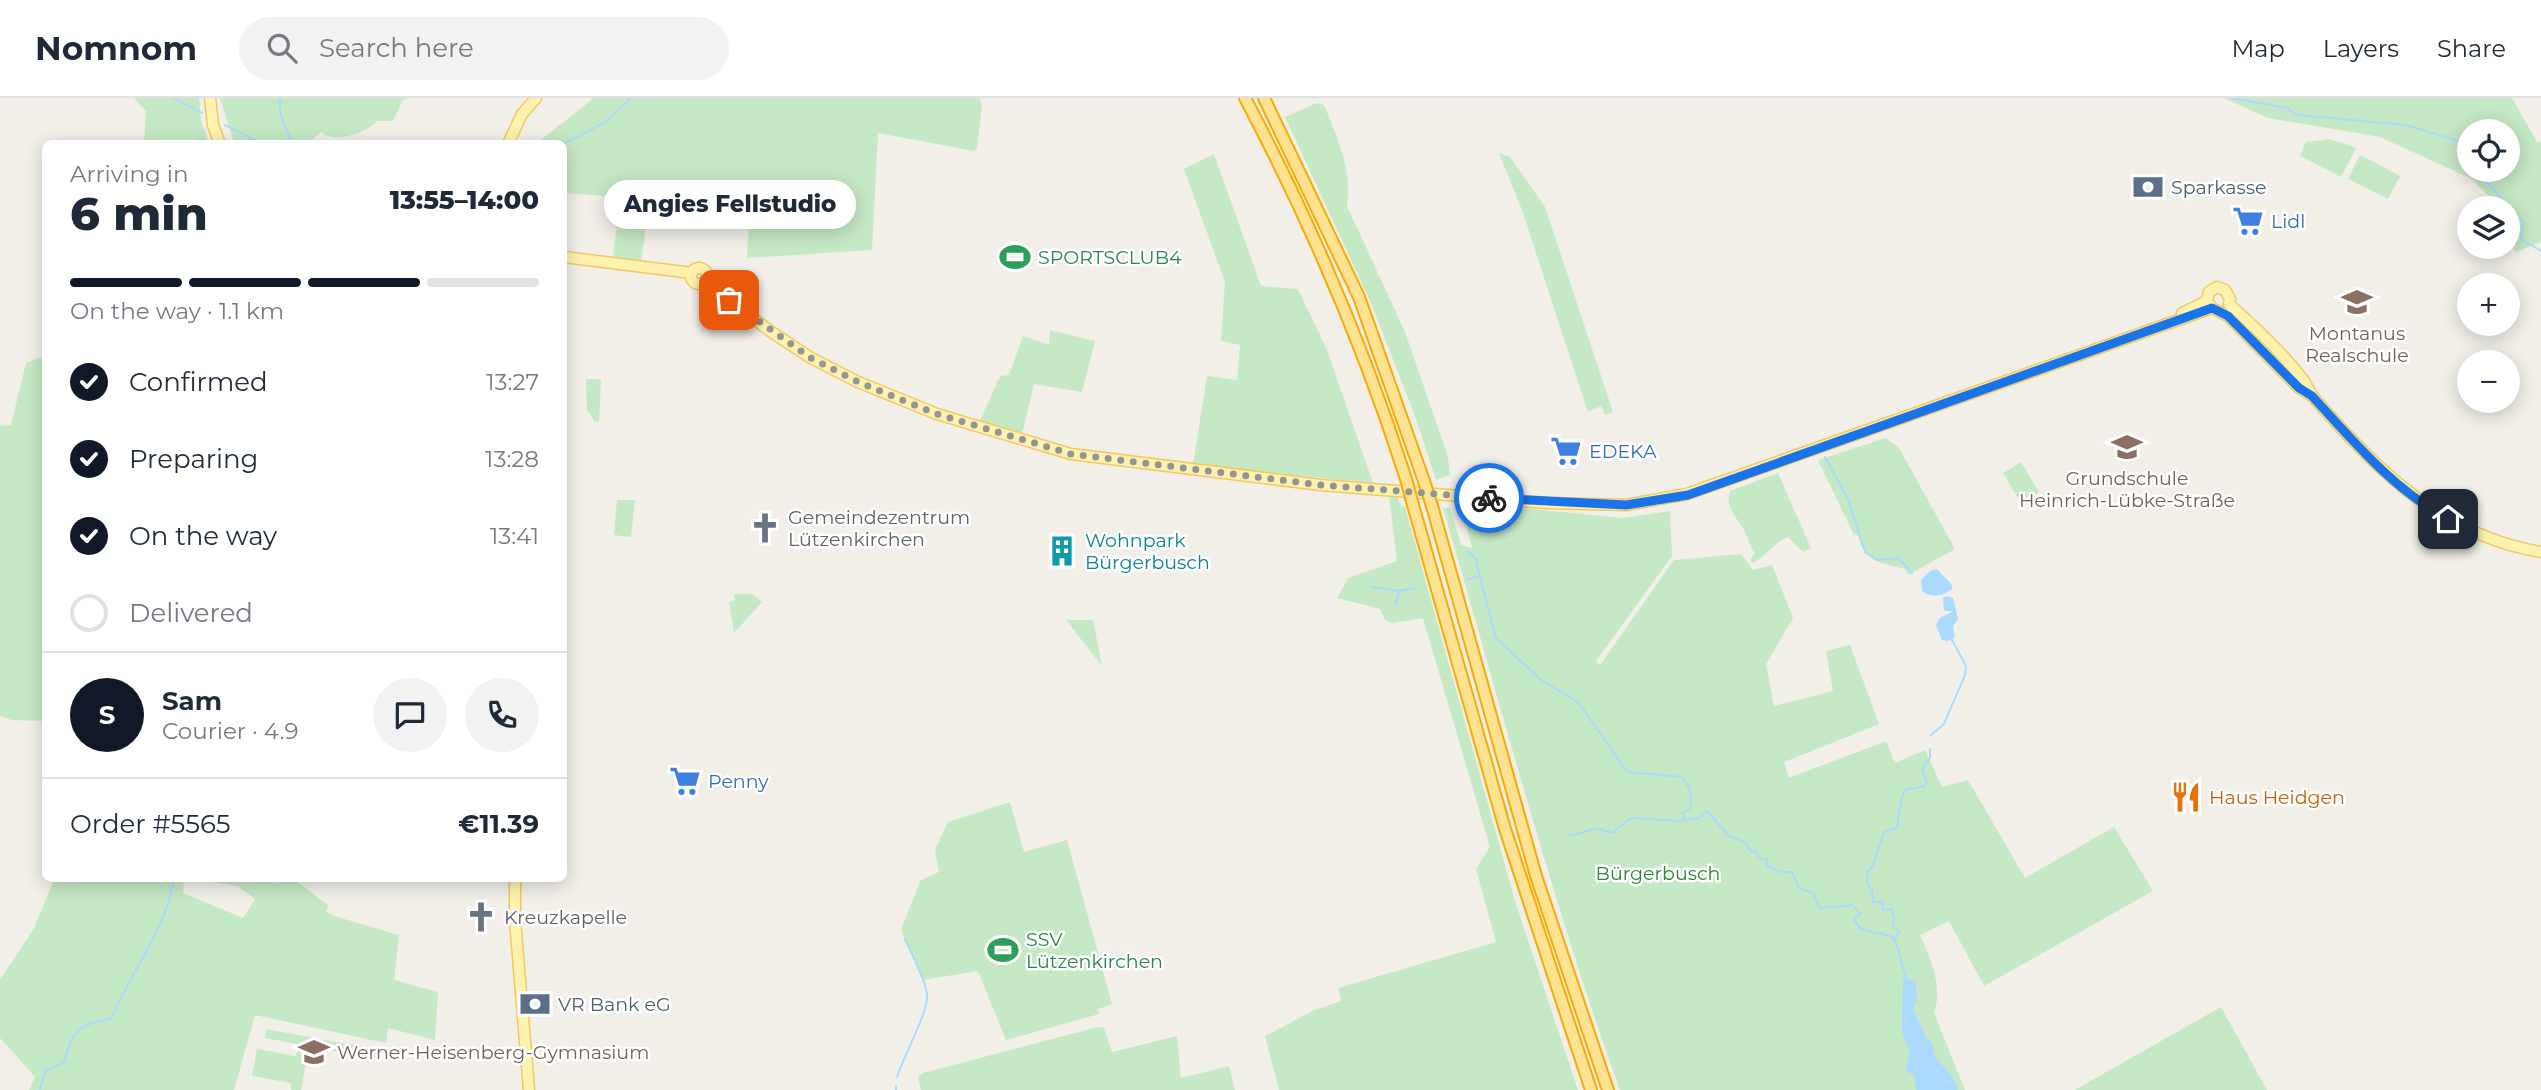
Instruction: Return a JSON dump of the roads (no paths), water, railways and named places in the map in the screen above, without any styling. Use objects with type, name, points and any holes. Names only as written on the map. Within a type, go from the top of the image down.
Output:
[{"type":"highway","points":[[1245,98],[1298,202],[1343,304],[1406,479],[1512,855],[1591,1090]]},
{"type":"highway","points":[[1264,98],[1359,297],[1424,481],[1536,876],[1608,1090]]},
{"type":"main road","points":[[210,98],[213,125],[219,140]]},
{"type":"main road","points":[[510,140],[522,114],[536,98]]},
{"type":"main road","points":[[567,257],[692,273],[696,269],[703,269],[707,276],[705,282],[780,338],[858,382],[937,414],[1071,454],[1321,485],[1547,503],[1626,505],[1688,495],[2217,306],[2299,388],[2312,396],[2372,461],[2424,506],[2472,533],[2541,552]]},
{"type":"main road","points":[[515,882],[515,920],[529,1090]]},
{"type":"water","points":[[1937,569],[1952,585],[1952,589],[1934,596],[1922,591],[1921,580],[1930,571]]},
{"type":"water","points":[[1943,598],[1953,598],[1958,619],[1953,626],[1955,637],[1947,641],[1942,640],[1936,625],[1940,618],[1954,611],[1944,611]]},
{"type":"water","points":[[1906,977],[1915,982],[1917,1000],[1913,1008],[1926,1038],[1932,1043],[1936,1058],[1952,1076],[1958,1090],[1916,1090],[1914,1075],[1906,1071],[1910,1053],[1902,1031],[1903,981]]},
{"type":"waterway","points":[[174,98],[202,113]]},
{"type":"waterway","points":[[280,98],[280,112],[290,140]]},
{"type":"waterway","points":[[567,142],[606,122],[631,98]]},
{"type":"waterway","points":[[2232,98],[2287,108],[2297,115],[2406,125],[2457,140]]},
{"type":"waterway","points":[[225,125],[255,140]]},
{"type":"waterway","points":[[2487,182],[2524,223],[2521,239],[2541,251]]},
{"type":"waterway","points":[[1825,457],[1848,499],[1865,552],[1877,560],[1899,558],[1912,573]]},
{"type":"waterway","points":[[1467,551],[1475,558],[1496,638],[1540,679],[1579,703],[1627,772],[1683,777],[1690,790],[1691,808],[1683,813],[1684,819]]},
{"type":"waterway","points":[[1468,579],[1478,577]]},
{"type":"waterway","points":[[1372,587],[1400,591],[1414,588]]},
{"type":"waterway","points":[[1395,605],[1399,592]]},
{"type":"waterway","points":[[1931,735],[1944,724],[1965,675],[1966,666],[1951,638]]},
{"type":"waterway","points":[[1894,941],[1899,931],[1893,926],[1894,917],[1891,909],[1883,910],[1883,902],[1873,902],[1872,890],[1867,883],[1868,871],[1872,868],[1884,832],[1897,828],[1905,790],[1924,786],[1927,782],[1922,769],[1930,758],[1930,749]]},
{"type":"waterway","points":[[1570,836],[1597,828],[1612,833],[1631,818],[1680,821],[1699,818],[1707,811],[1729,836],[1746,843],[1751,852],[1756,851],[1758,857],[1767,860],[1767,866],[1781,872],[1792,872],[1799,888],[1813,893],[1820,909],[1852,904],[1860,914],[1854,919],[1860,929],[1891,936],[1897,945],[1906,979]]},
{"type":"waterway","points":[[40,1090],[45,1071],[64,1062],[70,1042],[78,1030],[91,1023],[111,1019],[164,916],[173,882]]},
{"type":"waterway","points":[[897,1077],[927,1002],[926,988],[905,939]]},
{"type":"place","name":"Sparkasse","points":[[2148,187]]},
{"type":"place","name":"Lidl","points":[[2248,221]]},
{"type":"place","name":"SPORTSCLUB4","points":[[1015,257]]},
{"type":"place","name":"Angies Fellstudio","points":[[729,300]]},
{"type":"place","name":"Montanus Realschule","points":[[2357,302]]},
{"type":"place","name":"Grundschule Heinrich-Lübke-Straße","points":[[2127,447]]},
{"type":"place","name":"EDEKA","points":[[1566,451]]},
{"type":"place","name":"Gemeindezentrum Lützenkirchen","points":[[765,528]]},
{"type":"place","name":"Wohnpark Bürgerbusch","points":[[1062,551]]},
{"type":"place","name":"Penny","points":[[685,781]]},
{"type":"place","name":"Haus Heidgen","points":[[2186,797]]},
{"type":"place","name":"Kreuzkapelle","points":[[481,917]]},
{"type":"place","name":"SSV Lützenkirchen","points":[[1003,950]]},
{"type":"place","name":"VR Bank eG","points":[[535,1004]]},
{"type":"place","name":"Werner-Heisenberg-Gymnasium","points":[[314,1052]]},
{"type":"park label","name":"Bürgerbusch","points":[[1658,873]]}]
